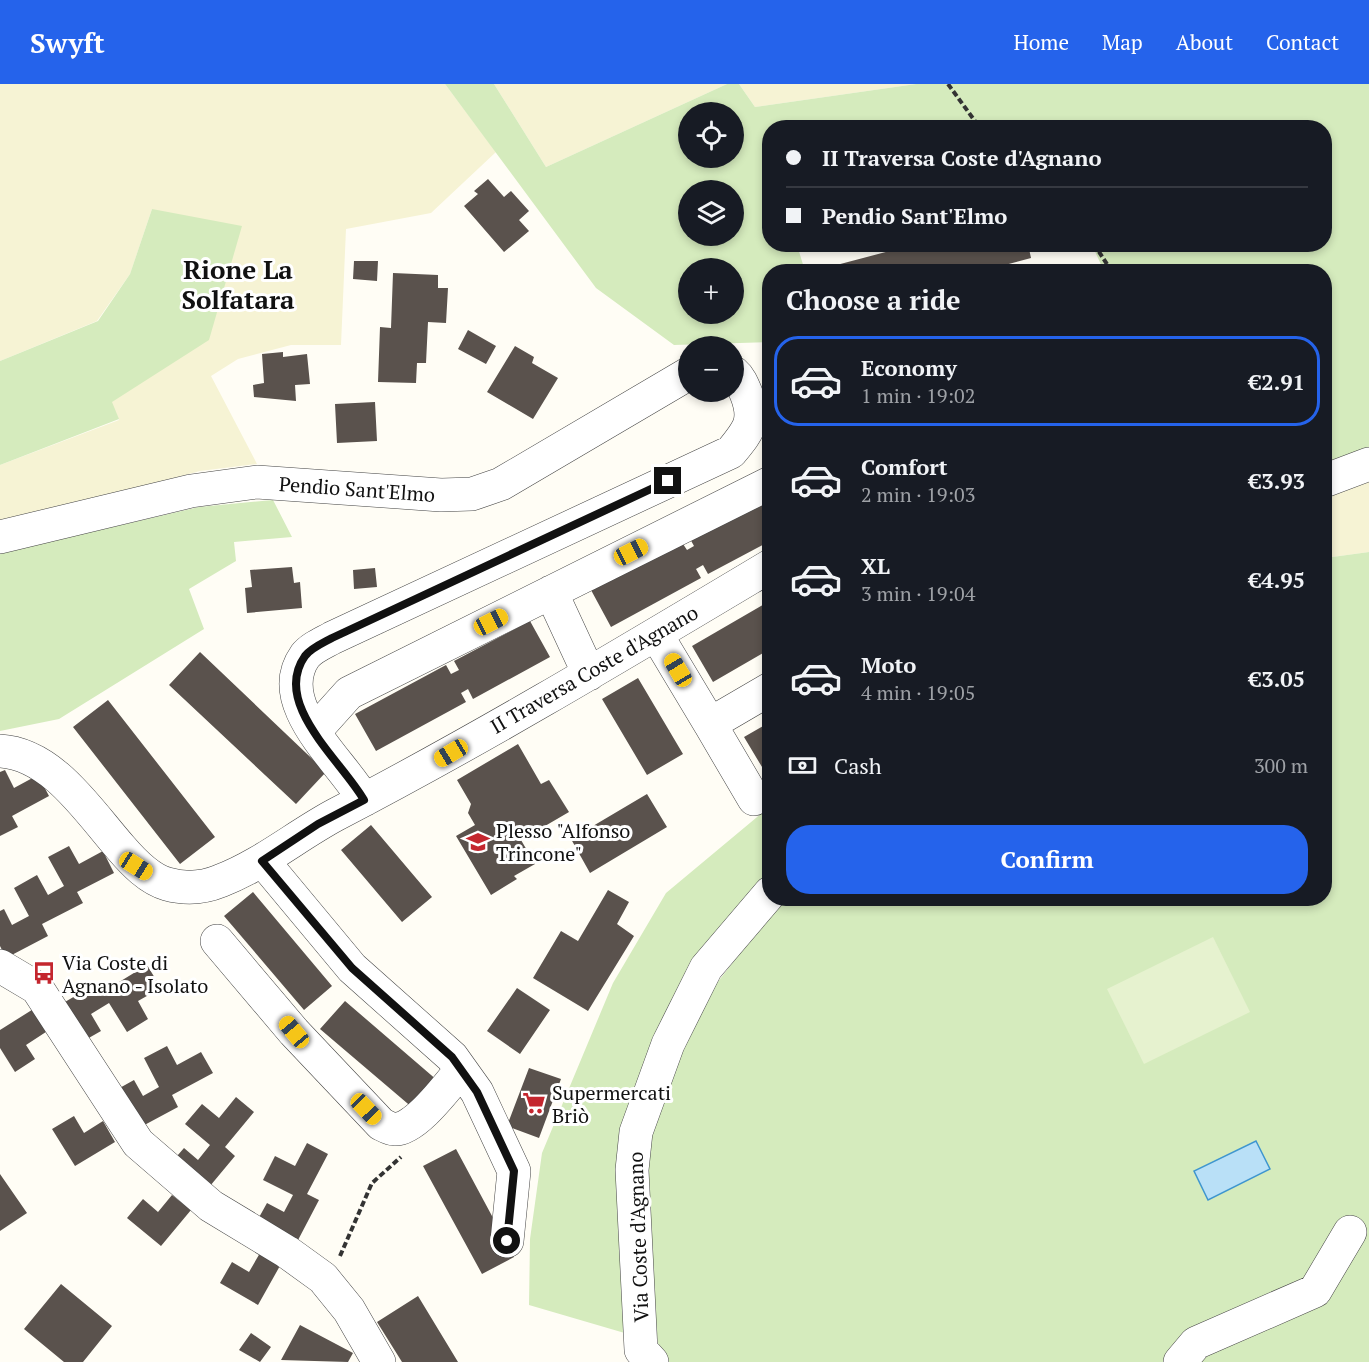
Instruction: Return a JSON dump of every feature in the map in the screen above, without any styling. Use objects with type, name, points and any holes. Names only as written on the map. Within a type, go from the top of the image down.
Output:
[{"type":"street","name":"Pendio Sant'Elmo","points":[[0,537],[191,491],[257,482],[441,495],[472,494],[501,484],[678,380]]},
{"type":"street","points":[[364,800],[314,732],[301,710],[296,684],[299,667],[307,654],[332,638],[731,452],[748,431],[753,410],[744,388]]},
{"type":"street","points":[[1332,479],[1369,464]]},
{"type":"street","points":[[314,732],[349,693],[762,487]]},
{"type":"street","name":"II Traversa Coste d'Agnano","points":[[0,751],[36,762],[62,782],[136,866],[165,884],[197,888],[220,881],[262,861],[318,824],[590,674],[762,571]]},
{"type":"street","points":[[551,592],[590,674]]},
{"type":"street","points":[[656,634],[754,799]]},
{"type":"street","points":[[710,724],[762,694]]},
{"type":"street","points":[[262,861],[352,968],[452,1057],[477,1092],[514,1171],[507,1241]]},
{"type":"street","name":"Via Coste d'Agnano","points":[[644,1358],[632,1170],[636,1132],[668,1044],[706,968],[762,902]]},
{"type":"street","points":[[217,941],[294,1032],[381,1124],[393,1130],[402,1129],[420,1116],[461,1070]]},
{"type":"street","points":[[0,966],[37,988],[138,1143],[211,1206],[287,1252],[328,1284],[349,1310],[379,1362]]},
{"type":"street","points":[[1180,1362],[1196,1343],[1315,1291],[1350,1232]]},
{"type":"path","points":[[948,84],[974,120]]},
{"type":"path","points":[[328,1284],[372,1183],[407,1153]]},
{"type":"shaded area","points":[[0,84],[445,84],[496,152],[431,213],[346,229],[341,345],[291,345],[238,359],[211,376],[257,464],[200,471],[0,525],[0,465],[119,420],[111,402],[149,377],[152,209],[130,274],[97,321],[0,361]]},
{"type":"shaded area","points":[[494,84],[727,84],[688,102],[678,102],[678,106],[546,167]]},
{"type":"shaded area","points":[[739,84],[916,84],[755,107]]},
{"type":"shaded area","points":[[1369,480],[1369,552],[1332,557],[1332,495]]},
{"type":"green space","points":[[445,84],[494,84],[546,167],[678,106],[678,168],[744,168],[744,102],[688,102],[727,84],[739,84],[755,107],[916,84],[1369,84],[1369,450],[1332,466],[1332,264],[1101,264],[1095,252],[1332,252],[1332,120],[762,120],[762,252],[799,252],[803,264],[762,264],[762,342],[744,343],[744,336],[678,336],[678,345],[674,345],[596,288]]},
{"type":"green space","points":[[152,209],[242,226],[209,340],[112,402],[119,419],[0,465],[0,361],[98,321],[130,274]]},
{"type":"green space","points":[[273,500],[292,537],[234,542],[236,561],[189,589],[204,629],[59,719],[0,731],[0,553],[199,507]]},
{"type":"green space","points":[[1369,552],[1369,1362],[660,1362],[648,1247],[645,1160],[654,1121],[696,1010],[777,906],[1332,906],[1332,557]]},
{"type":"green space","points":[[762,813],[762,885],[691,974],[618,1141],[628,1334],[529,1305],[530,1239],[542,1153],[613,983],[666,893]]},
{"type":"green space","points":[[1213,937],[1250,1012],[1144,1064],[1107,989]]},
{"type":"water","points":[[1256,1141],[1270,1169],[1208,1200],[1194,1171]]},
{"type":"building","points":[[488,179],[504,197],[511,191],[529,211],[519,220],[529,231],[504,252],[464,206],[478,194],[474,191]]},
{"type":"building","points":[[886,252],[1030,252],[1031,258],[1009,264],[840,264]]},
{"type":"building","points":[[354,261],[378,261],[377,281],[353,279]]},
{"type":"building","points":[[393,273],[438,275],[438,288],[448,288],[446,323],[428,322],[426,363],[417,363],[416,383],[378,382],[380,327],[391,328]]},
{"type":"building","points":[[468,330],[496,346],[486,364],[458,349]]},
{"type":"building","points":[[515,346],[534,357],[532,363],[558,378],[533,419],[487,392]]},
{"type":"building","points":[[283,352],[283,357],[307,354],[310,384],[295,385],[296,401],[254,397],[253,385],[264,383],[262,354]]},
{"type":"building","points":[[375,402],[377,441],[337,443],[335,404]]},
{"type":"building","points":[[762,498],[762,545],[708,574],[703,565],[696,569],[701,578],[611,627],[591,590],[681,541],[687,550],[694,546],[689,537]]},
{"type":"building","points":[[292,567],[294,583],[300,582],[302,608],[247,613],[245,588],[252,587],[250,570]]},
{"type":"building","points":[[375,568],[377,587],[354,589],[353,570]]},
{"type":"building","points":[[762,605],[762,654],[713,682],[692,646]]},
{"type":"building","points":[[530,621],[550,657],[473,699],[468,689],[461,693],[466,702],[376,751],[355,714],[446,665],[451,674],[459,670],[454,661]]},
{"type":"building","points":[[200,652],[326,772],[296,804],[169,685]]},
{"type":"building","points":[[638,678],[683,754],[647,775],[602,699]]},
{"type":"building","points":[[108,700],[215,837],[180,864],[73,727]]},
{"type":"building","points":[[762,727],[762,767],[744,737]]},
{"type":"building","points":[[518,744],[541,784],[549,780],[569,812],[521,840],[535,864],[514,876],[517,879],[491,895],[456,836],[475,825],[468,813],[471,804],[457,780]]},
{"type":"building","points":[[5,770],[14,788],[38,775],[49,796],[12,816],[18,827],[0,836],[0,772]]},
{"type":"building","points":[[647,794],[667,827],[590,873],[571,839]]},
{"type":"building","points":[[371,825],[432,897],[402,922],[341,850]]},
{"type":"building","points":[[69,846],[79,864],[103,851],[114,873],[77,892],[83,903],[42,924],[48,936],[6,958],[0,946],[0,911],[4,909],[12,925],[29,916],[14,888],[37,875],[48,895],[64,886],[48,857]]},
{"type":"building","points":[[608,890],[629,902],[617,924],[634,936],[588,1011],[533,978],[561,931],[578,941]]},
{"type":"building","points":[[253,892],[332,986],[304,1010],[224,916]]},
{"type":"building","points":[[147,965],[161,988],[138,1001],[148,1019],[127,1032],[109,1003],[91,1014],[101,1031],[80,1043],[58,1006],[101,981],[106,990]]},
{"type":"building","points":[[517,988],[550,1010],[520,1054],[487,1031]]},
{"type":"building","points":[[345,1001],[438,1081],[414,1109],[320,1029]]},
{"type":"building","points":[[35,1008],[49,1030],[26,1045],[35,1059],[15,1072],[0,1048],[0,1030]]},
{"type":"building","points":[[167,1046],[177,1065],[201,1052],[213,1073],[172,1095],[178,1107],[137,1129],[116,1090],[134,1080],[143,1096],[159,1087],[144,1058]]},
{"type":"building","name":"Supermercati Briò","points":[[529,1068],[561,1079],[539,1138],[507,1126]]},
{"type":"building","points":[[236,1097],[254,1112],[225,1147],[235,1156],[205,1192],[171,1163],[184,1148],[198,1160],[210,1145],[185,1124],[202,1104],[219,1118]]},
{"type":"building","points":[[74,1116],[84,1133],[103,1121],[115,1142],[75,1166],[52,1129]]},
{"type":"building","points":[[307,1143],[328,1154],[307,1194],[319,1200],[297,1242],[257,1221],[267,1203],[284,1212],[293,1195],[263,1180],[275,1156],[295,1166]]},
{"type":"building","points":[[456,1149],[514,1257],[482,1274],[423,1166]]},
{"type":"building","points":[[0,1174],[27,1213],[0,1231]]},
{"type":"building","points":[[172,1195],[191,1210],[161,1246],[127,1218],[143,1199],[158,1212]]},
{"type":"building","points":[[260,1253],[281,1264],[258,1305],[220,1283],[232,1262],[249,1272]]},
{"type":"building","points":[[61,1284],[112,1326],[83,1362],[64,1362],[24,1329]]},
{"type":"building","points":[[418,1296],[458,1362],[402,1362],[377,1322]]},
{"type":"building","points":[[300,1325],[353,1353],[348,1362],[281,1360]]},
{"type":"building","points":[[251,1333],[271,1347],[260,1362],[239,1350]]},
{"type":"place","name":"Plesso \"Alfonso Trincone\"","points":[[478,842]]},
{"type":"place","name":"Via Coste di Agnano - Isolato","points":[[44,973]]},
{"type":"place","name":"Supermercati Briò","points":[[534,1103]]},
{"type":"district","name":"Rione La Solfatara","points":[[238,284]]},
{"type":"route","points":[[507,1241],[514,1171],[477,1092],[452,1057],[352,968],[262,861],[318,824],[364,800],[356,785],[314,732],[301,710],[296,684],[299,667],[307,654],[332,638],[668,481]]}]
